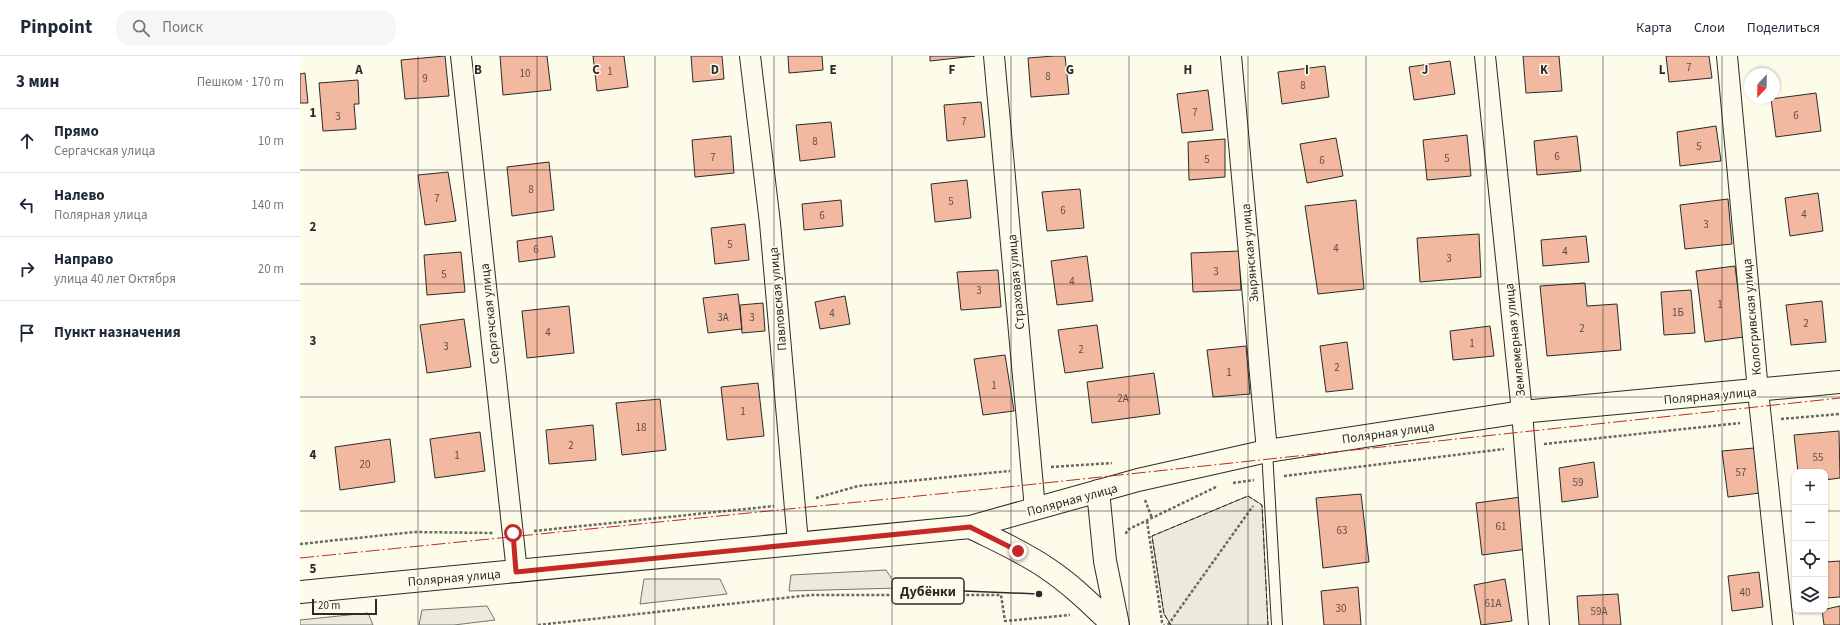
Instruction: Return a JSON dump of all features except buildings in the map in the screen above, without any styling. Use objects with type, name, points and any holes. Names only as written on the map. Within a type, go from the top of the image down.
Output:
[{"type":"main road","name":"Полярная улица","points":[[300,592],[970,527],[1098,491],[1267,450],[1522,412],[1758,391],[1840,382]]},
{"type":"main road","points":[[1098,491],[1105,561],[1118,625]]},
{"type":"main road","points":[[970,527],[1018,551],[1048,569],[1078,592],[1113,625]]},
{"type":"street","name":"Сергачская улица","points":[[461,56],[516,572]]},
{"type":"street","name":"Павловская улица","points":[[750,56],[770,223],[798,543]]},
{"type":"street","name":"Страховая улица","points":[[994,56],[1035,509]]},
{"type":"street","name":"Зырянская улица","points":[[1231,56],[1267,450]]},
{"type":"street","name":"Землемерная улица","points":[[1485,56],[1489,113],[1522,412],[1539,625]]},
{"type":"street","name":"Кологривская улица","points":[[1727,56],[1758,391],[1782,625]]},
{"type":"lane","points":[[1267,450],[1277,625]]},
{"type":"path","points":[[1228,484],[1524,446],[1840,414]]},
{"type":"path","points":[[1168,625],[1257,501],[1269,478]]},
{"type":"path","points":[[1125,536],[1127,530],[1221,485]]},
{"type":"path","points":[[1146,521],[1162,622],[1164,625]]},
{"type":"path","points":[[538,625],[811,594],[1001,595],[1005,622],[1070,615]]},
{"type":"shaded area","points":[[1248,496],[1262,505],[1268,625],[1171,625],[1164,614],[1152,536]]},
{"type":"shaded area","points":[[886,570],[898,588],[789,591],[791,575]]},
{"type":"shaded area","points":[[644,579],[720,579],[727,594],[640,604]]},
{"type":"shaded area","points":[[487,606],[495,620],[454,625],[419,625],[422,610]]},
{"type":"shaded area","points":[[368,613],[373,625],[300,625],[300,620]]},
{"type":"fence","points":[[1171,625],[1164,614],[1152,536],[1248,496],[1262,505],[1268,625]]},
{"type":"power","points":[[300,558],[998,488],[1840,398]]},
{"type":"place","name":"Дубёнки","points":[[1039,594]]},
{"type":"route","points":[[513,533],[516,572],[970,527],[1018,551]]}]
